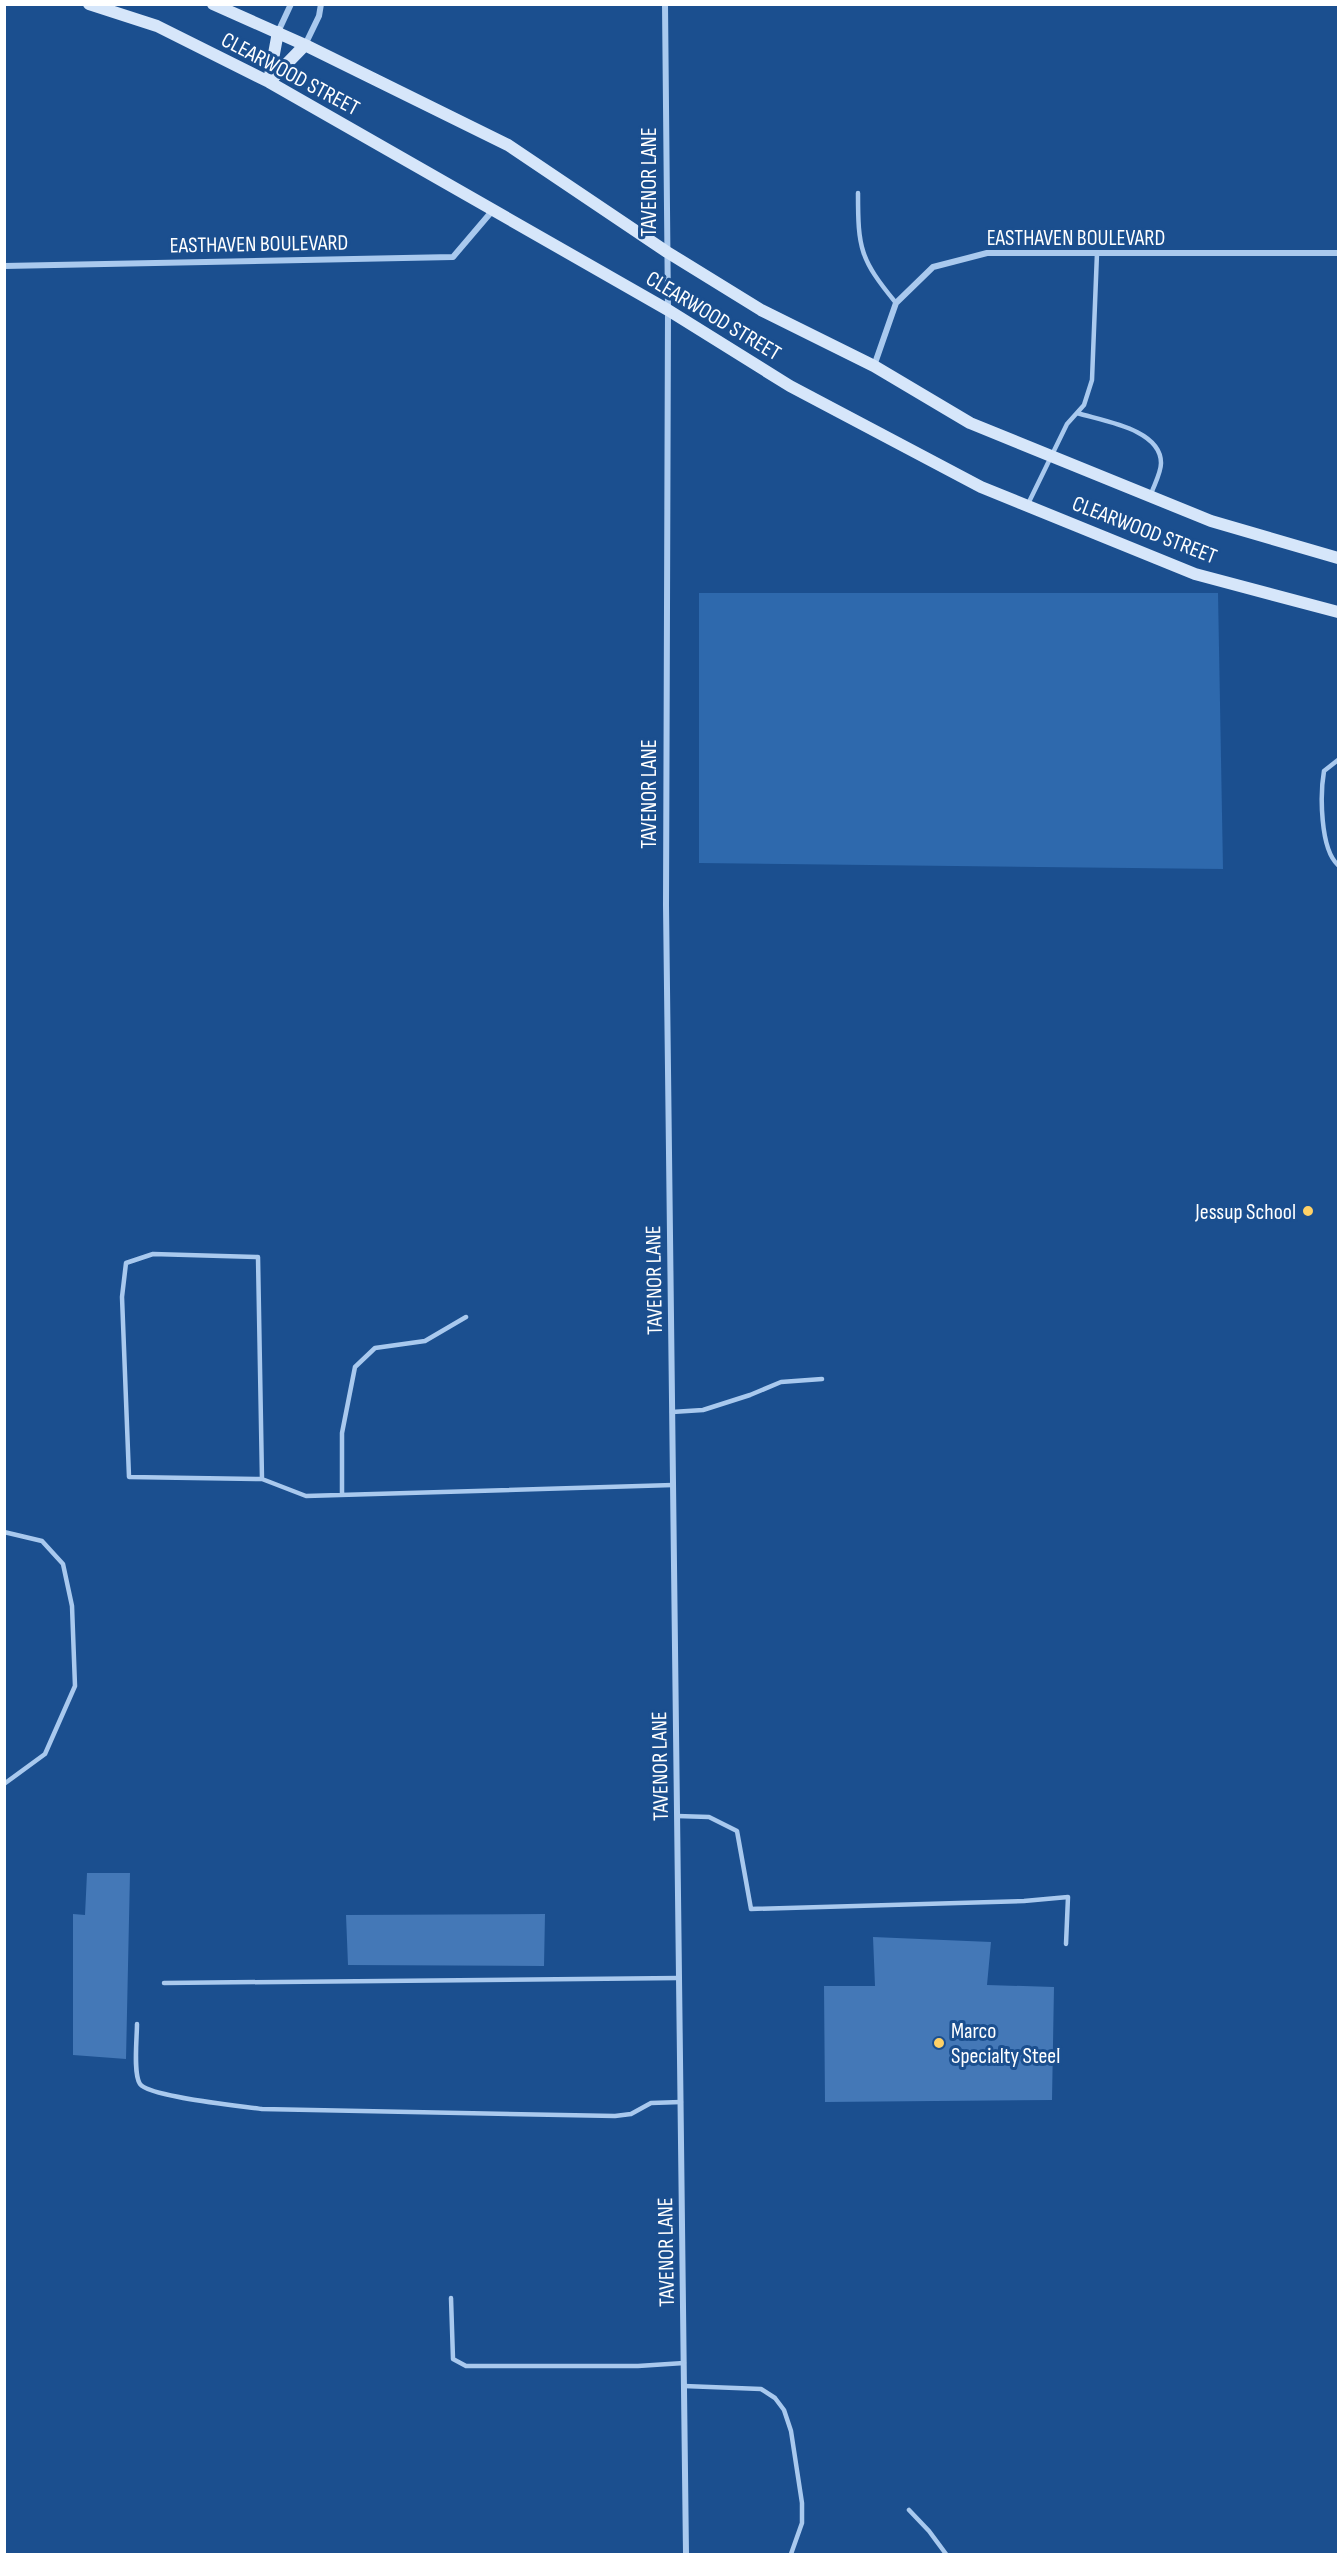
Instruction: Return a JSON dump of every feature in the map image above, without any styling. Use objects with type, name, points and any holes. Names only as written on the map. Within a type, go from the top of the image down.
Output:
[{"type":"main road","name":"CLEARWOOD STREET","points":[[89,4],[157,26],[269,82],[668,310],[790,386],[981,487],[1195,574],[1338,612]]},
{"type":"main road","name":"CLEARWOOD STREET","points":[[213,4],[278,32],[508,145],[667,252],[761,310],[874,366],[970,423],[1211,521],[1338,558]]},
{"type":"main road","points":[[269,82],[278,32]]},
{"type":"main road","points":[[269,82],[305,45]]},
{"type":"street","points":[[278,32],[291,4]]},
{"type":"street","points":[[305,45],[319,16],[321,4]]},
{"type":"street","name":"TAVENOR LANE","points":[[665,4],[668,310],[666,905],[687,2554]]},
{"type":"street","name":"EASTHAVEN BOULEVARD","points":[[4,266],[453,257],[493,210]]},
{"type":"street","name":"EASTHAVEN BOULEVARD","points":[[874,366],[896,303],[933,267],[987,253],[1338,254]]},
{"type":"lane","points":[[858,193],[858,235],[864,257],[873,276],[896,303]]},
{"type":"lane","points":[[1027,506],[1067,424],[1084,405],[1092,380],[1097,253]]},
{"type":"lane","points":[[1077,413],[1146,435],[1160,449],[1161,465],[1150,497]]},
{"type":"lane","points":[[1338,760],[1324,771],[1322,784],[1325,841],[1332,860],[1338,865]]},
{"type":"lane","points":[[262,1479],[258,1257],[153,1254],[126,1263],[122,1297],[129,1477],[262,1479],[306,1496],[673,1485]]},
{"type":"lane","points":[[342,1495],[342,1433],[356,1367],[375,1348],[425,1341],[466,1317]]},
{"type":"lane","points":[[672,1412],[703,1410],[781,1382],[822,1379]]},
{"type":"lane","points":[[4,1532],[42,1541],[63,1564],[72,1606],[75,1686],[45,1754],[4,1784]]},
{"type":"lane","points":[[677,1816],[709,1817],[737,1831],[751,1909],[1024,1901],[1068,1897],[1066,1944]]},
{"type":"lane","points":[[164,1983],[679,1978]]},
{"type":"lane","points":[[137,2024],[138,2082],[144,2088],[174,2096],[218,2103],[262,2109],[615,2116],[631,2114],[651,2103],[681,2102]]},
{"type":"lane","points":[[451,2298],[453,2359],[466,2366],[638,2366],[684,2363]]},
{"type":"lane","points":[[684,2386],[761,2389],[775,2398],[784,2410],[791,2431],[802,2503],[802,2523],[791,2554]]},
{"type":"lane","points":[[909,2510],[946,2554]]},
{"type":"shaded area","points":[[699,593],[1218,593],[1223,869],[699,863]]},
{"type":"building","points":[[87,1873],[130,1873],[126,2059],[73,2055],[73,1914],[85,1915]]},
{"type":"building","points":[[545,1914],[544,1966],[348,1965],[346,1915]]},
{"type":"building","name":"Marco Specialty Steel","points":[[873,1937],[991,1942],[987,1985],[1054,1987],[1052,2100],[825,2102],[824,1986],[875,1986]]},
{"type":"place","name":"Jessup School","points":[[1308,1211]]},
{"type":"place","name":"Marco Specialty Steel","points":[[939,2043]]}]
